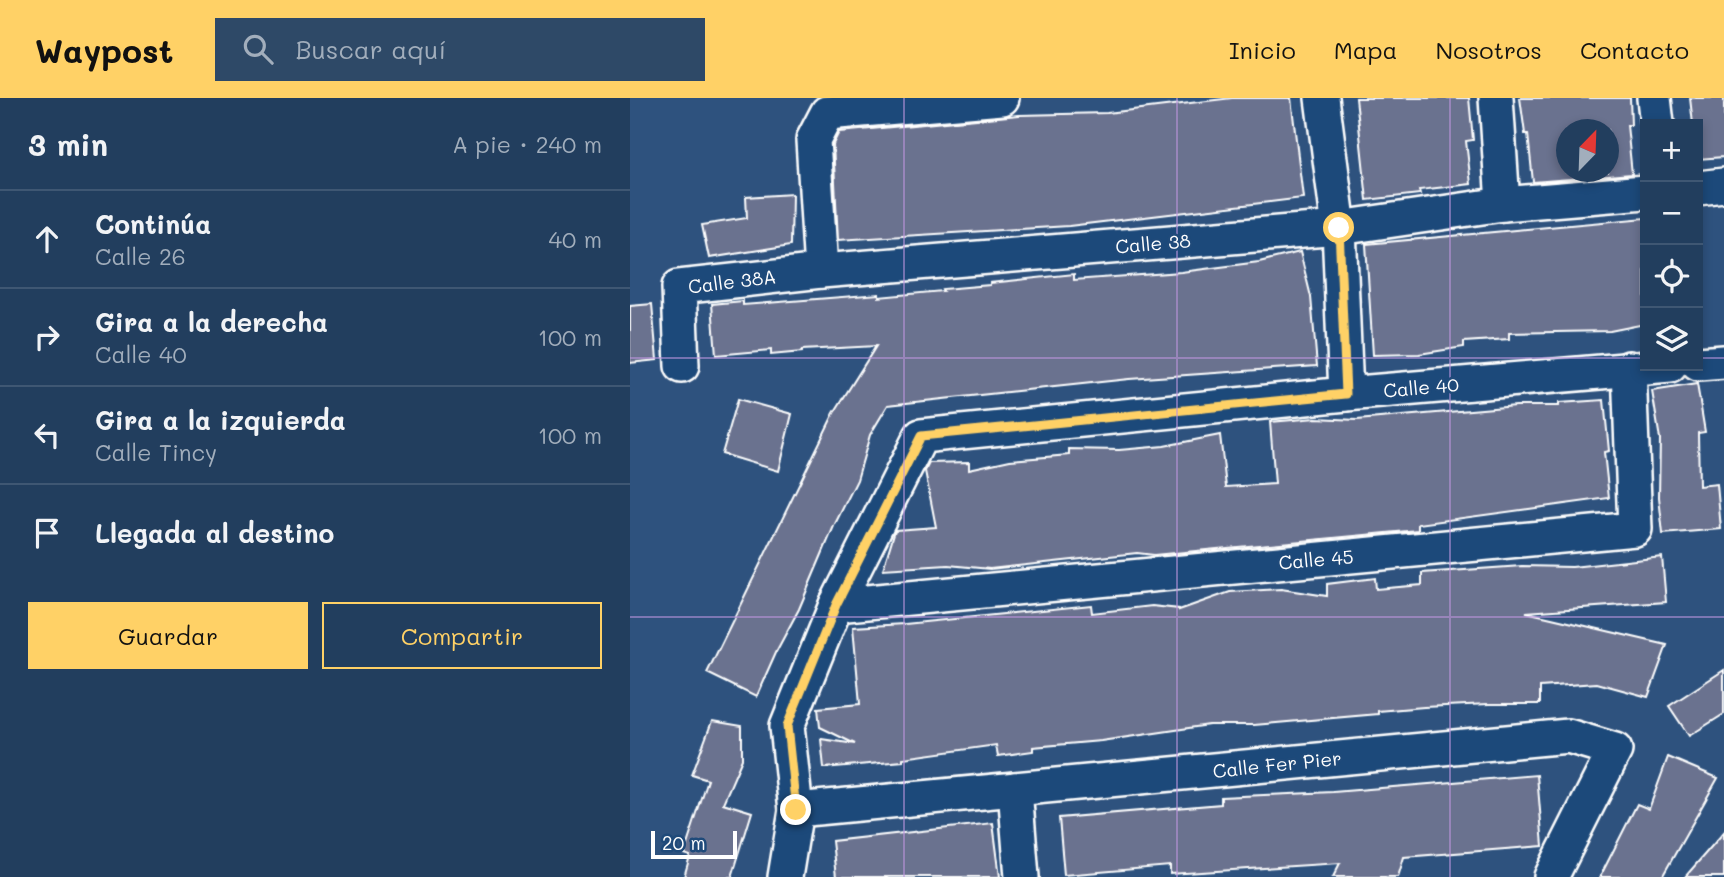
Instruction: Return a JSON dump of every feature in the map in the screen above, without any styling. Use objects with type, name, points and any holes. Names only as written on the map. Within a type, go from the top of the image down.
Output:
[{"type":"street","points":[[821,271],[813,139],[827,113],[1002,98]]},
{"type":"street","points":[[1322,98],[1339,228],[1346,394]]},
{"type":"street","points":[[1496,98],[1503,204]]},
{"type":"street","points":[[1654,98],[1656,119]]},
{"type":"street","points":[[1703,188],[1724,186]]},
{"type":"street","name":"Calle 38","points":[[821,271],[1339,228],[1503,204],[1640,192]]},
{"type":"street","name":"Calle 38A","points":[[682,366],[679,287],[821,271]]},
{"type":"street","points":[[1703,364],[1724,362]]},
{"type":"street","name":"Calle 40","points":[[836,605],[921,436],[1640,367]]},
{"type":"street","name":"Calle 45","points":[[836,605],[1636,529],[1629,368]]},
{"type":"street","points":[[785,877],[796,810],[787,726],[836,605]]},
{"type":"street","name":"Calle Fer Pier","points":[[796,810],[1569,736],[1615,750],[1550,877]]},
{"type":"street","points":[[1015,789],[1022,877]]},
{"type":"building","points":[[1232,98],[1291,98],[1303,198],[1069,226],[838,240],[833,144],[839,132],[1019,115],[1107,113]]},
{"type":"building","points":[[1356,98],[1469,98],[1473,140],[1466,141],[1471,184],[1419,190],[1420,194],[1367,200]]},
{"type":"building","points":[[1520,98],[1630,98],[1631,125],[1627,125],[1632,174],[1619,175],[1619,119],[1556,119],[1556,180],[1533,182],[1528,134],[1525,134]]},
{"type":"building","points":[[1690,98],[1724,98],[1724,157],[1703,159],[1703,119],[1692,119]]},
{"type":"building","points":[[792,194],[791,245],[709,258],[702,225],[747,218],[746,197]]},
{"type":"building","points":[[1640,218],[1640,325],[1610,331],[1509,333],[1509,339],[1464,342],[1464,347],[1419,354],[1373,355],[1366,244]]},
{"type":"building","points":[[1300,252],[1311,297],[1317,366],[1129,379],[888,405],[870,435],[857,480],[756,697],[707,673],[834,413],[876,346],[802,350],[771,355],[771,350],[716,355],[712,304],[743,301],[743,305],[879,294],[879,297],[1074,274],[1074,280],[1181,272],[1259,262]]},
{"type":"building","points":[[652,304],[657,360],[630,363],[630,306]]},
{"type":"building","points":[[1697,384],[1705,432],[1698,433],[1699,486],[1717,484],[1721,529],[1663,534],[1659,497],[1660,439],[1652,391]]},
{"type":"building","points":[[738,399],[792,414],[778,471],[722,454]]},
{"type":"building","points":[[1604,400],[1609,451],[1604,452],[1609,498],[1418,524],[1418,530],[1154,555],[1137,553],[990,569],[948,565],[883,569],[895,530],[936,527],[925,471],[929,463],[969,462],[969,469],[1010,460],[1069,455],[1069,449],[1119,450],[1164,446],[1220,435],[1226,487],[1275,484],[1270,422],[1316,418],[1357,420],[1516,406],[1559,406],[1559,403]]},
{"type":"building","points":[[1662,557],[1666,602],[1526,612],[1667,645],[1648,697],[1597,683],[1540,687],[1540,704],[1424,707],[1378,711],[1378,714],[1254,725],[1209,725],[1101,741],[1033,747],[1033,751],[998,756],[996,745],[903,758],[903,761],[824,768],[821,739],[855,744],[820,727],[818,708],[860,704],[853,627],[1091,605],[1092,613],[1152,606],[1179,610],[1230,592],[1281,589],[1327,596],[1327,584],[1375,578],[1376,589],[1422,585],[1422,573],[1522,566],[1572,567]]},
{"type":"building","points":[[1724,670],[1724,714],[1689,736],[1669,706]]},
{"type":"building","points":[[712,721],[742,726],[742,759],[723,803],[752,812],[732,877],[684,877],[690,856],[684,854],[708,780],[692,775]]},
{"type":"building","points":[[1668,757],[1718,778],[1662,877],[1600,877],[1637,804],[1649,809]]},
{"type":"building","points":[[1537,775],[1543,846],[1404,857],[1398,877],[1333,877],[1340,863],[1170,874],[1170,866],[1064,875],[1059,818],[1221,804],[1221,797],[1333,792]]},
{"type":"building","points":[[993,823],[1000,877],[836,877],[832,841]]},
{"type":"building","points":[[1724,832],[1724,877],[1685,877]]},
{"type":"route","points":[[796,810],[787,726],[836,605],[921,436],[1346,394],[1339,228]]}]
